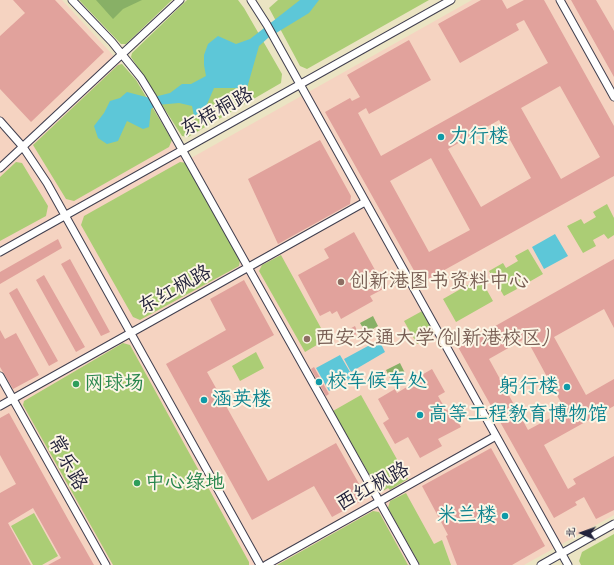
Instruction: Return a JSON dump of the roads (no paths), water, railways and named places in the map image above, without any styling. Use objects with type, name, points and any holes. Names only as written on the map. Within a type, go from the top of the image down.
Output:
[{"type":"street","points":[[72,0],[141,78],[183,149],[415,565]]},
{"type":"street","points":[[0,168],[180,0]]},
{"type":"street","points":[[251,0],[267,25],[568,565]]},
{"type":"street","name":"东梧桐路","points":[[0,252],[451,0]]},
{"type":"street","points":[[560,0],[614,97]]},
{"type":"street","points":[[0,121],[23,147],[47,183],[260,565]]},
{"type":"street","name":"东红枫路","points":[[0,406],[365,202]]},
{"type":"street","name":"常乐路","points":[[0,376],[106,565]]},
{"type":"street","name":"西红枫路","points":[[266,565],[496,436]]},
{"type":"street","points":[[541,565],[614,524]]},
{"type":"water","points":[[300,0],[319,0],[309,13],[268,38],[259,46],[247,88],[214,88],[204,111],[194,116],[192,106],[179,103],[157,105],[151,109],[149,127],[143,129],[127,121],[118,141],[107,144],[98,138],[94,126],[104,113],[110,101],[120,98],[127,92],[150,98],[170,93],[182,84],[191,84],[206,76],[204,55],[208,44],[218,36],[236,44],[250,39]]},
{"type":"water","points":[[555,234],[568,256],[544,269],[532,247]]},
{"type":"water","points":[[379,340],[385,352],[351,372],[344,359]]},
{"type":"water","points":[[340,355],[353,377],[329,391],[316,368]]},
{"type":"place","name":"力行楼","points":[[441,137]]},
{"type":"place","name":"创新港图书资料中心","points":[[341,282]]},
{"type":"place","name":"西安交通大学(创新港校区)","points":[[307,339]]},
{"type":"place","name":"校车候车处","points":[[319,382]]},
{"type":"place","name":"网球场","points":[[76,384]]},
{"type":"place","name":"躬行楼","points":[[567,387]]},
{"type":"place","name":"涵英楼","points":[[204,400]]},
{"type":"place","name":"高等工程教育博物馆","points":[[420,415]]},
{"type":"place","name":"中心绿地","points":[[137,483]]},
{"type":"place","name":"米兰楼","points":[[505,516]]}]
